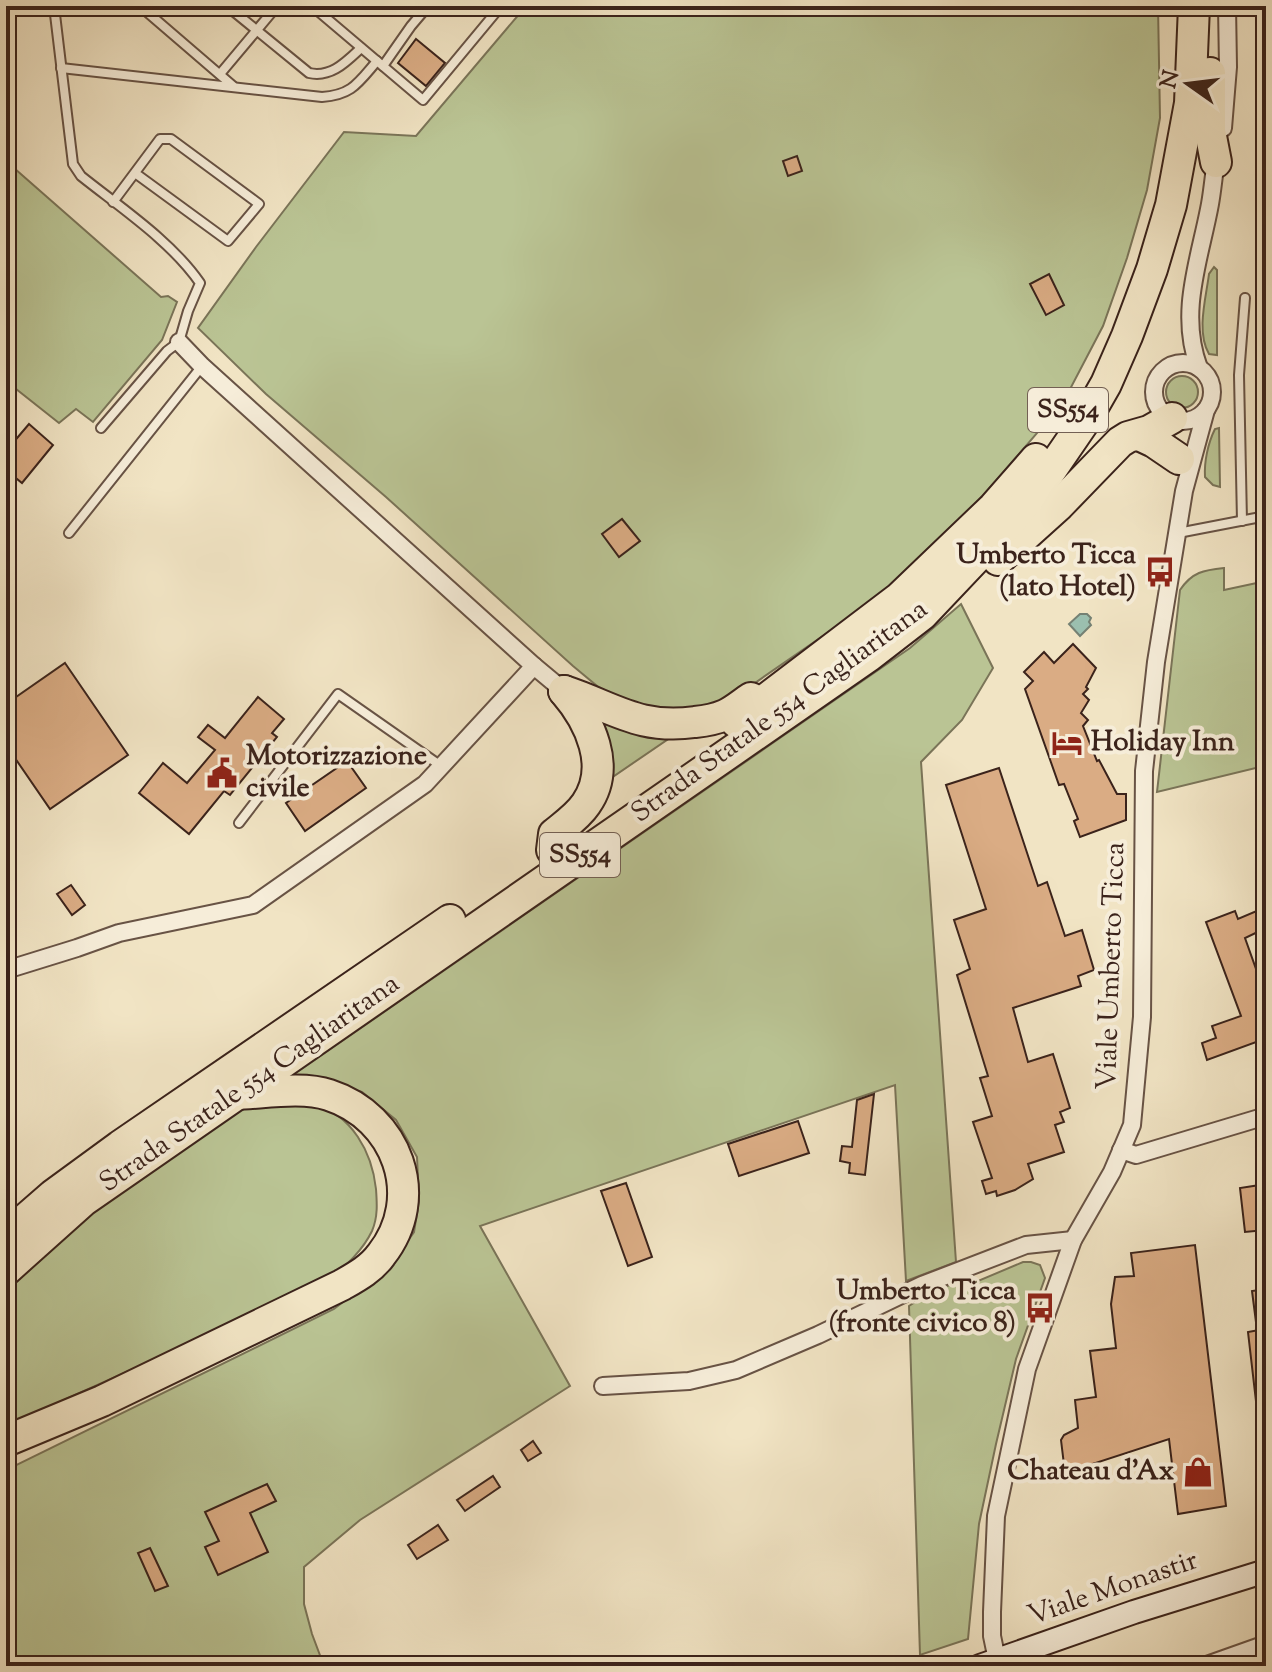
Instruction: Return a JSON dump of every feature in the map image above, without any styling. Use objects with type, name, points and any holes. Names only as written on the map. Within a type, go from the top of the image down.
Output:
[{"type":"highway","name":"Strada Statale 554 Cagliaritana","points":[[6,1236],[53,1195],[120,1146],[765,702],[899,598],[994,507],[1040,455],[1083,386],[1113,322],[1137,257],[1162,159],[1172,99],[1175,6]]},
{"type":"highway","name":"Strada Statale 554 Cagliaritana","points":[[6,1270],[83,1201],[869,656],[922,615],[1011,521],[1049,473],[1106,384],[1152,269],[1171,205],[1190,103],[1194,6]]},
{"type":"highway","points":[[1210,6],[1210,131],[1216,162]]},
{"type":"highway","points":[[922,615],[967,589],[1059,505],[1120,442],[1172,418]]},
{"type":"highway","points":[[1139,435],[1179,459]]},
{"type":"highway","points":[[564,691],[640,721],[660,724],[707,720],[725,715],[751,698],[765,702]]},
{"type":"highway","points":[[552,850],[554,834],[580,812],[592,795],[598,769],[593,739],[564,691]]},
{"type":"highway","points":[[6,1454],[102,1401],[342,1285],[369,1269],[391,1241],[400,1219],[403,1195],[401,1172],[394,1150],[369,1116],[351,1104],[308,1091],[236,1094]]},
{"type":"highway","points":[[6,1212],[66,1170],[120,1146]]},
{"type":"highway","points":[[6,1441],[102,1401]]},
{"type":"main road","name":"Viale Monastir","points":[[988,1663],[1134,1612],[1266,1571]]},
{"type":"street","points":[[1199,368],[1193,352],[1189,305],[1224,123],[1227,6]]},
{"type":"street","points":[[179,342],[564,691]]},
{"type":"street","points":[[1180,363],[1190,364],[1206,374],[1212,392],[1206,410],[1190,420],[1181,421],[1164,413],[1158,406],[1154,388],[1163,371],[1180,363]]},
{"type":"street","name":"Viale Umberto Ticca","points":[[988,1663],[992,1636],[996,1516],[1027,1369],[1073,1240],[1112,1172],[1132,1125],[1142,1017],[1144,771],[1156,662],[1184,491],[1206,410]]},
{"type":"street","name":"Viale Umberto Ticca","points":[[1172,418],[1184,491]]},
{"type":"street","points":[[6,970],[119,933],[253,905],[425,784],[534,666]]},
{"type":"street","points":[[1121,1150],[1136,1155],[1266,1116]]},
{"type":"street","points":[[603,1386],[689,1381],[736,1370],[922,1285],[1026,1245],[1073,1240]]},
{"type":"street","points":[[1204,1666],[1266,1644]]},
{"type":"lane","points":[[54,6],[73,164],[81,176],[166,244],[189,266],[200,283],[179,342],[167,351],[101,428]]},
{"type":"lane","points":[[140,6],[234,87]]},
{"type":"lane","points":[[227,6],[309,73],[319,75],[342,66],[361,48]]},
{"type":"lane","points":[[220,74],[277,6]]},
{"type":"lane","points":[[312,6],[423,100],[501,6]]},
{"type":"lane","points":[[61,68],[322,97],[339,96],[353,89],[380,64],[428,6]]},
{"type":"lane","points":[[113,202],[160,139],[171,139],[259,204],[228,241],[135,173]]},
{"type":"lane","points":[[1242,521],[1239,375],[1245,298]]},
{"type":"lane","points":[[69,533],[202,366]]},
{"type":"lane","points":[[1178,533],[1266,516]]},
{"type":"lane","points":[[239,823],[338,694],[442,767]]},
{"type":"shaded area","points":[[526,6],[1158,6],[1160,118],[1147,190],[1103,326],[1068,393],[956,526],[894,587],[723,705],[701,712],[648,710],[608,695],[266,394],[198,328],[344,132],[416,136]]},
{"type":"shaded area","points":[[6,161],[161,297],[168,296],[177,302],[162,340],[93,422],[76,409],[59,423],[6,381]]},
{"type":"shaded area","points":[[1214,267],[1217,270],[1217,355],[1209,354],[1202,325],[1209,274]]},
{"type":"shaded area","points":[[1182,376],[1193,381],[1198,392],[1193,403],[1182,408],[1171,403],[1166,392],[1171,381]]},
{"type":"shaded area","points":[[1219,428],[1220,487],[1205,477],[1210,440],[1215,429]]},
{"type":"shaded area","points":[[1224,568],[1224,590],[1266,581],[1264,766],[1157,792],[1180,590],[1199,573]]},
{"type":"shaded area","points":[[961,604],[993,668],[962,720],[921,762],[956,1262],[906,1281],[895,1085],[480,1226],[570,1386],[360,1520],[304,1567],[304,1604],[324,1666],[6,1666],[6,1470],[334,1309],[390,1266],[414,1232],[419,1201],[417,1157],[396,1120],[362,1092],[290,1077],[910,648]]},
{"type":"shaded area","points":[[1080,614],[1091,618],[1091,625],[1080,636],[1069,624]]},
{"type":"shaded area","points":[[587,702],[680,731],[601,785]]},
{"type":"shaded area","points":[[271,1100],[309,1103],[327,1109],[349,1126],[365,1149],[374,1175],[377,1210],[372,1231],[358,1252],[327,1282],[6,1426],[6,1282],[69,1226],[242,1108]]},
{"type":"shaded area","points":[[1023,1262],[1040,1265],[1045,1278],[1016,1359],[996,1444],[979,1524],[968,1639],[920,1655],[909,1306],[929,1293],[955,1283],[964,1287]]},
{"type":"building","points":[[416,39],[445,63],[426,86],[398,63]]},
{"type":"building","points":[[797,156],[802,171],[788,176],[783,161]]},
{"type":"building","points":[[1049,274],[1064,305],[1046,315],[1030,284]]},
{"type":"building","points":[[29,424],[53,445],[22,483],[6,470],[6,439],[12,444]]},
{"type":"building","points":[[622,519],[640,541],[619,557],[602,534]]},
{"type":"building","name":"Holiday Inn","points":[[1073,644],[1096,668],[1083,694],[1089,700],[1081,713],[1088,720],[1083,726],[1097,761],[1117,794],[1126,794],[1126,820],[1080,837],[1074,821],[1078,819],[1064,784],[1059,785],[1025,689],[1033,681],[1024,672],[1044,652],[1054,663]]},
{"type":"building","points":[[65,663],[128,755],[50,809],[6,745],[6,704]]},
{"type":"building","name":"Motorizzazione civile","points":[[258,697],[284,719],[272,733],[277,737],[230,795],[224,791],[189,834],[139,793],[163,763],[187,783],[215,750],[198,737],[208,725],[225,738]]},
{"type":"building","points":[[347,761],[366,788],[305,831],[286,803]]},
{"type":"building","points":[[999,768],[1038,886],[1047,882],[1065,936],[1082,930],[1094,970],[1078,976],[1081,986],[1013,1008],[1028,1062],[1053,1054],[1070,1108],[1060,1112],[1064,1122],[1055,1125],[1064,1152],[1028,1164],[1033,1179],[997,1196],[996,1191],[986,1194],[982,1181],[992,1178],[973,1122],[992,1116],[980,1078],[988,1076],[957,975],[970,969],[954,920],[986,909],[946,785]]},
{"type":"building","points":[[71,885],[85,905],[72,915],[57,894]]},
{"type":"building","points":[[1266,907],[1266,928],[1245,938],[1266,997],[1266,1065],[1256,1042],[1207,1060],[1202,1043],[1216,1038],[1212,1026],[1241,1016],[1206,922],[1235,911],[1238,919]]},
{"type":"building","points":[[874,1094],[865,1175],[849,1173],[850,1163],[840,1161],[842,1146],[852,1147],[857,1100]]},
{"type":"building","points":[[798,1121],[809,1153],[739,1176],[728,1144]]},
{"type":"building","points":[[626,1183],[652,1257],[628,1266],[601,1191]]},
{"type":"building","points":[[1260,1185],[1265,1230],[1245,1232],[1240,1188]]},
{"type":"building","points":[[1195,1245],[1226,1506],[1178,1514],[1169,1439],[1065,1473],[1061,1440],[1078,1428],[1075,1400],[1096,1397],[1090,1351],[1116,1348],[1111,1304],[1115,1277],[1134,1276],[1131,1253]]},
{"type":"building","points":[[1266,1289],[1266,1409],[1257,1410],[1248,1332],[1259,1330],[1252,1291]]},
{"type":"building","points":[[533,1441],[541,1453],[528,1461],[521,1450]]},
{"type":"building","points":[[493,1476],[500,1487],[465,1511],[457,1500]]},
{"type":"building","points":[[267,1484],[276,1501],[250,1513],[268,1552],[218,1575],[205,1547],[219,1541],[205,1512]]},
{"type":"building","points":[[438,1525],[448,1540],[417,1559],[408,1545]]},
{"type":"building","points":[[150,1548],[168,1586],[155,1591],[138,1553]]},
{"type":"place","name":"Umberto Ticca (lato Hotel)","points":[[1160,572]]},
{"type":"place","name":"Holiday Inn","points":[[1067,743]]},
{"type":"place","name":"Motorizzazione civile","points":[[222,773]]},
{"type":"place","name":"Umberto Ticca (fronte civico 8)","points":[[1040,1308]]},
{"type":"place","name":"Chateau d'Ax","points":[[1198,1472]]}]
